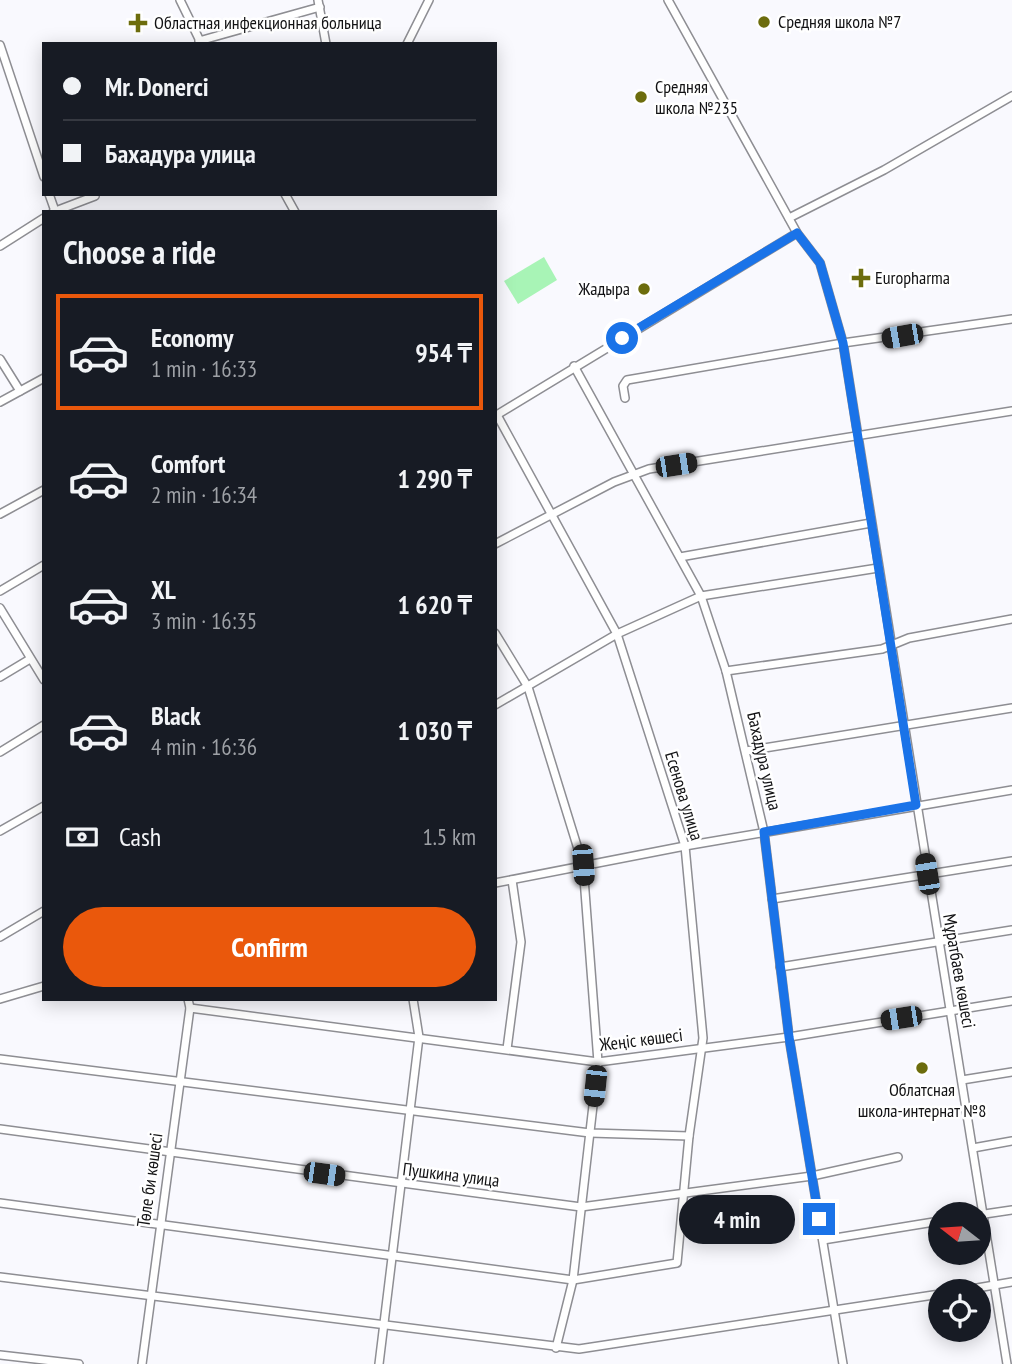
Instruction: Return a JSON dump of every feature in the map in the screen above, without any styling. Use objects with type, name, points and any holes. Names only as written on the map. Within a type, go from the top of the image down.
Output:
[{"type":"street","points":[[180,0],[200,42],[319,4],[326,42]]},
{"type":"street","points":[[408,42],[429,0]]},
{"type":"street","name":"Мұратбаев көшесі","points":[[668,0],[797,233],[820,263],[843,343],[973,1147],[980,1202]]},
{"type":"street","points":[[0,45],[42,171]]},
{"type":"street","points":[[789,218],[884,170],[1012,96]]},
{"type":"street","points":[[57,210],[92,196]]},
{"type":"street","points":[[0,246],[42,219]]},
{"type":"street","points":[[497,414],[797,233]]},
{"type":"street","points":[[625,398],[623,386],[627,380],[843,343],[1012,319]]},
{"type":"street","points":[[0,359],[20,391]]},
{"type":"street","name":"Бахадура улица","points":[[574,366],[701,596],[726,671],[764,832],[789,1037],[843,1364]]},
{"type":"street","points":[[0,402],[42,379]]},
{"type":"street","points":[[497,543],[550,513],[632,474],[1012,411]]},
{"type":"street","name":"Есенова улица","points":[[497,417],[617,634],[685,846],[702,1038],[689,1136],[677,1264],[573,1280]]},
{"type":"street","points":[[0,514],[42,491]]},
{"type":"street","points":[[680,557],[871,523]]},
{"type":"street","points":[[0,592],[42,566]]},
{"type":"street","points":[[497,704],[617,634],[701,596],[878,568]]},
{"type":"street","points":[[0,608],[42,677]]},
{"type":"street","points":[[726,671],[890,646],[909,638],[1012,619]]},
{"type":"street","points":[[497,636],[528,687],[583,865],[597,1062],[573,1280],[556,1348]]},
{"type":"street","points":[[0,677],[30,659]]},
{"type":"street","points":[[746,751],[1012,708]]},
{"type":"street","points":[[0,752],[42,726]]},
{"type":"street","points":[[497,883],[685,846],[1012,790]]},
{"type":"street","points":[[0,831],[42,807]]},
{"type":"street","points":[[772,898],[1012,861]]},
{"type":"street","points":[[507,1049],[521,942],[512,880]]},
{"type":"street","points":[[0,937],[42,912]]},
{"type":"street","points":[[780,967],[1012,930]]},
{"type":"street","points":[[0,999],[42,987]]},
{"type":"street","points":[[379,1364],[419,1037],[413,1001]]},
{"type":"street","name":"Жеңіс көшесі","points":[[189,1004],[597,1062],[789,1037],[1012,1001]]},
{"type":"street","name":"Төле би көшесі","points":[[142,1364],[189,1004]]},
{"type":"street","points":[[0,1059],[590,1133],[689,1136]]},
{"type":"street","points":[[962,1080],[1012,1072]]},
{"type":"street","name":"Пушкина улица","points":[[0,1129],[170,1154],[581,1207],[812,1176],[898,1157]]},
{"type":"street","points":[[973,1147],[1012,1142]]},
{"type":"street","points":[[0,1203],[573,1280]]},
{"type":"street","points":[[991,1213],[1012,1210]]},
{"type":"street","points":[[823,1240],[928,1223]]},
{"type":"street","name":"Мұратбаев көшесі","points":[[991,1261],[1007,1364]]},
{"type":"street","points":[[0,1277],[579,1349],[928,1296]]},
{"type":"street","points":[[991,1286],[1012,1282]]},
{"type":"street","points":[[0,1355],[79,1364]]},
{"type":"green space","points":[[544,257],[557,280],[518,304],[504,281]]},
{"type":"place","name":"Средняя школа №7","points":[[764,22]]},
{"type":"place","name":"Областная инфекционная больница","points":[[138,23]]},
{"type":"place","name":"Средняя школа №235","points":[[641,97]]},
{"type":"place","name":"Europharma","points":[[861,278]]},
{"type":"place","name":"Жадыра","points":[[644,289]]},
{"type":"place","name":"Облатсная школа-интернат №8","points":[[922,1068]]},
{"type":"route","points":[[622,338],[797,233],[820,263],[843,343],[916,805],[764,832],[789,1037],[819,1219]]}]
